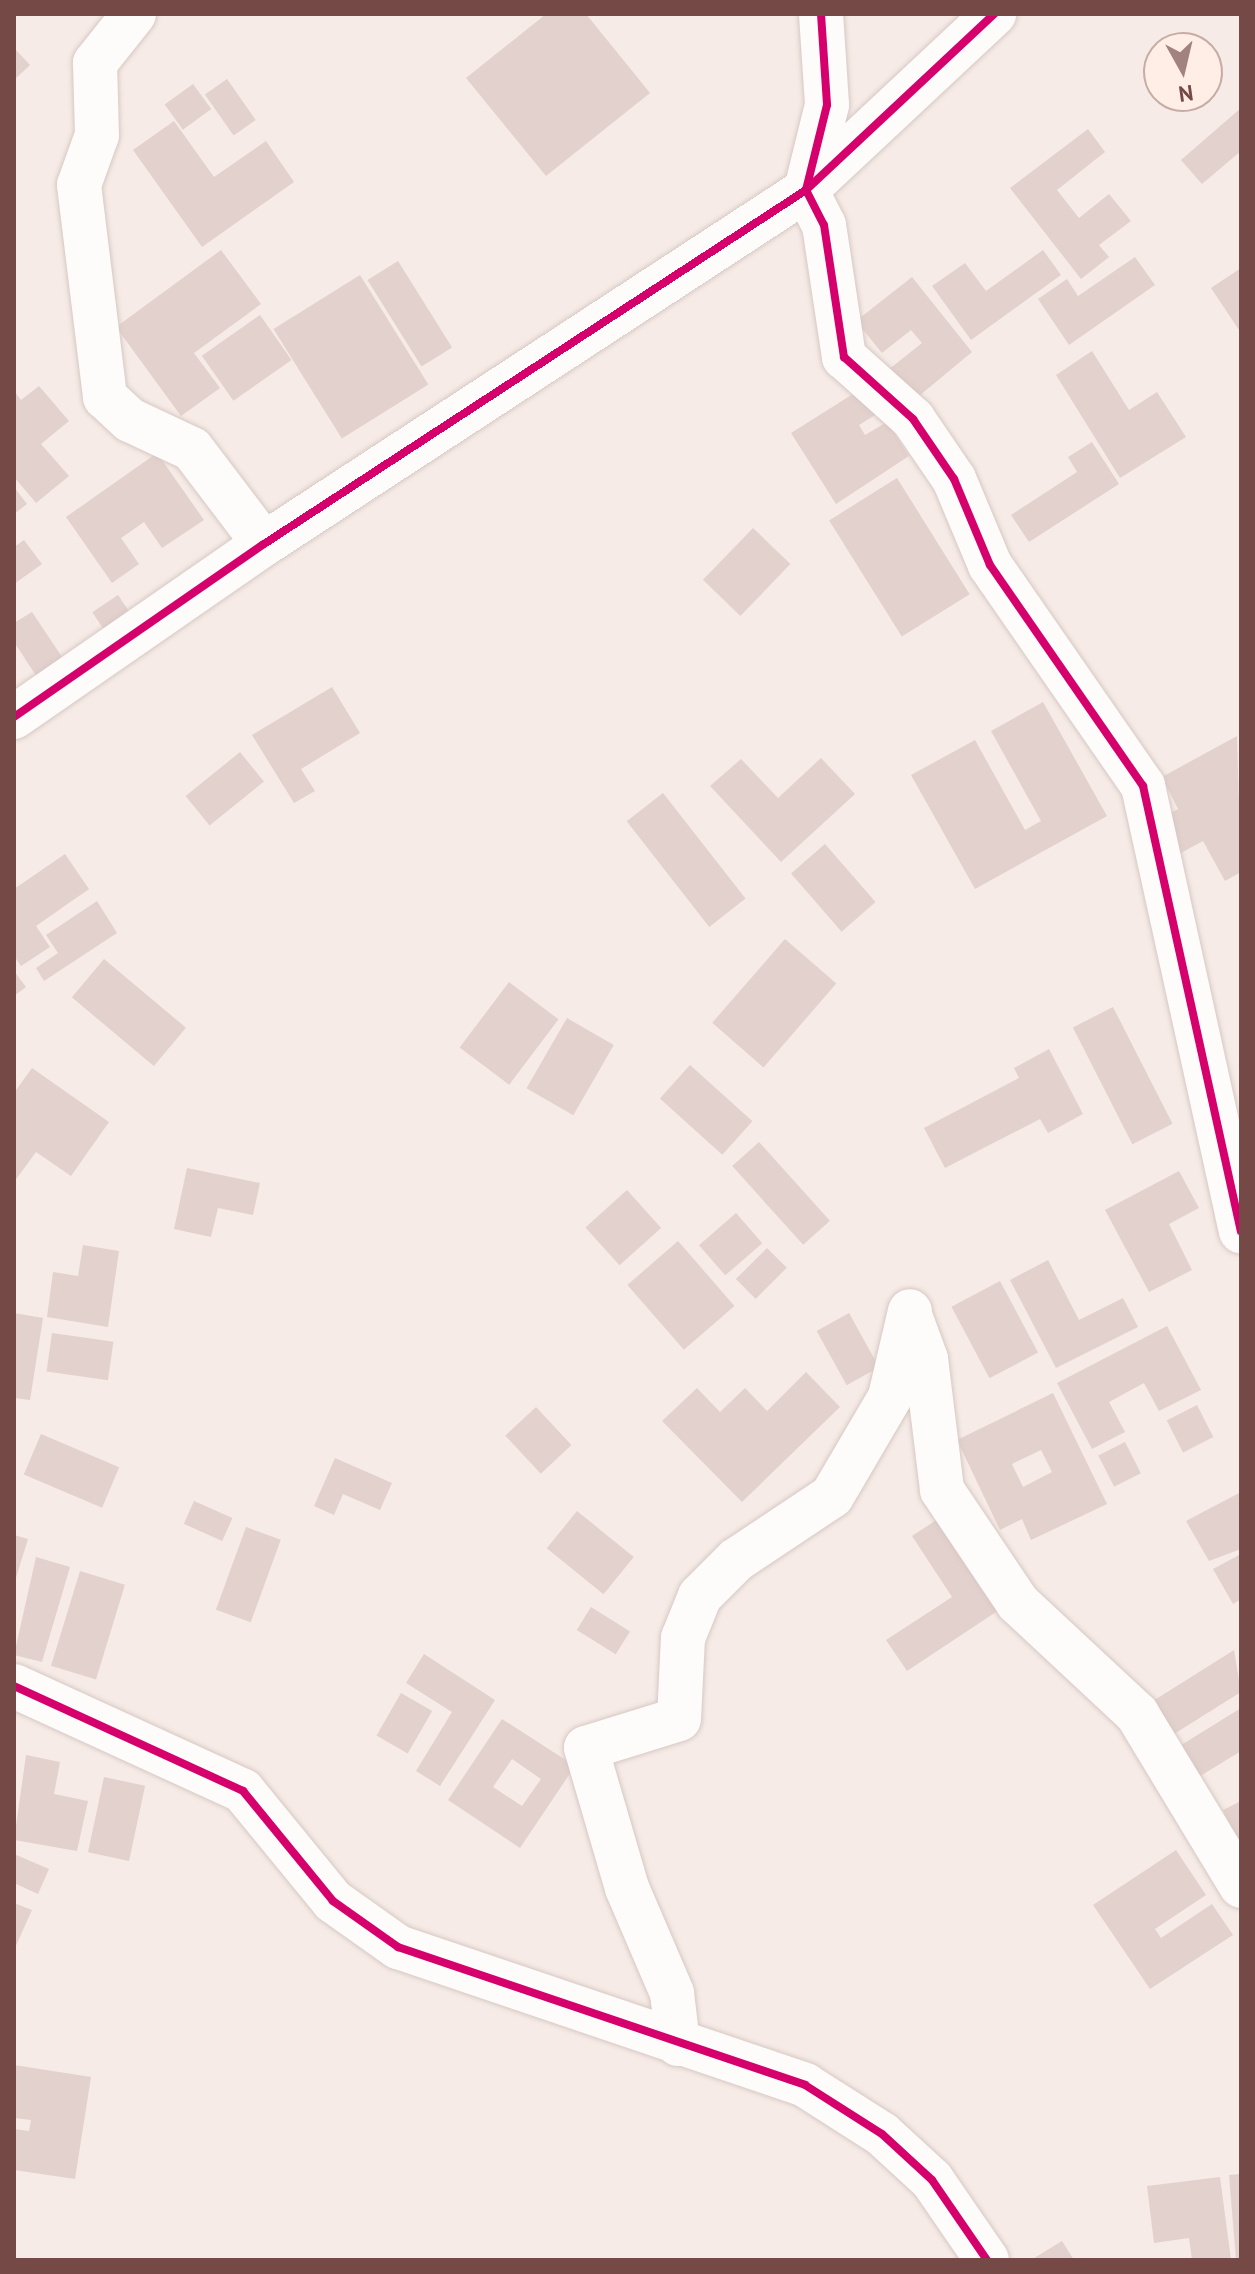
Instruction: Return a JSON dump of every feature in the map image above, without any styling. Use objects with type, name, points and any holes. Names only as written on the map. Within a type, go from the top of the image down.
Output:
[{"type":"street","points":[[134,14],[95,63],[97,135],[79,185],[105,397],[130,420],[192,449],[264,544]]},
{"type":"street","points":[[821,14],[827,105],[806,190],[824,225],[844,357],[913,419],[954,479],[990,565],[1143,786],[1241,1231]]},
{"type":"street","points":[[14,717],[264,544],[806,190],[994,14]]},
{"type":"street","points":[[678,2044],[672,1993],[627,1888],[586,1748],[679,1719],[683,1638],[700,1596],[736,1560],[832,1496],[890,1397],[910,1311],[926,1359],[942,1490],[1018,1603],[1137,1714],[1241,1886]]},
{"type":"street","points":[[14,1686],[243,1791],[333,1901],[398,1947],[805,2085],[882,2134],[932,2180],[987,2260]]},
{"type":"building","points":[[546,14],[586,14],[650,93],[546,176],[466,78]]},
{"type":"building","points":[[14,48],[30,65],[14,80]]},
{"type":"building","points":[[227,79],[256,120],[234,135],[205,94]]},
{"type":"building","points":[[193,84],[211,109],[183,130],[165,105]]},
{"type":"building","points":[[1241,108],[1241,151],[1202,184],[1181,160]]},
{"type":"building","points":[[174,121],[214,177],[266,141],[294,182],[202,247],[133,150]]},
{"type":"building","points":[[1088,129],[1105,152],[1057,190],[1079,218],[1109,194],[1131,221],[1099,245],[1109,257],[1081,279],[1010,188]]},
{"type":"building","points":[[221,250],[261,304],[194,353],[220,388],[181,416],[116,327]]},
{"type":"building","points":[[1043,250],[1061,275],[971,340],[932,286],[965,263],[986,291]]},
{"type":"building","points":[[1135,257],[1155,285],[1069,345],[1038,299],[1067,279],[1078,296]]},
{"type":"building","points":[[398,261],[452,348],[422,367],[367,280]]},
{"type":"building","points":[[1241,268],[1241,333],[1211,288]]},
{"type":"building","points":[[360,275],[428,384],[342,438],[273,329]]},
{"type":"building","points":[[912,277],[972,352],[913,401],[888,370],[922,343],[911,330],[882,353],[856,321]]},
{"type":"building","points":[[260,315],[292,360],[233,401],[202,356]]},
{"type":"building","points":[[1092,351],[1129,410],[1157,392],[1186,437],[1120,478],[1056,375]]},
{"type":"building","points":[[39,386],[69,421],[41,444],[69,476],[36,503],[14,477],[14,391],[21,400]]},
{"type":"building","points":[[864,387],[880,412],[859,425],[865,435],[887,422],[909,456],[836,504],[791,433]]},
{"type":"building","points":[[1092,442],[1119,484],[1029,542],[1011,515],[1077,472],[1068,457]]},
{"type":"building","points":[[157,453],[204,520],[162,548],[144,522],[121,538],[139,564],[112,583],[66,517]]},
{"type":"building","points":[[897,478],[970,594],[902,637],[829,520]]},
{"type":"building","points":[[14,487],[27,504],[14,514]]},
{"type":"building","points":[[753,528],[790,564],[740,616],[703,580]]},
{"type":"building","points":[[24,540],[42,564],[14,584],[14,547]]},
{"type":"building","points":[[118,595],[134,619],[109,636],[92,612]]},
{"type":"building","points":[[32,612],[64,660],[37,677],[14,642],[14,623]]},
{"type":"building","points":[[332,687],[360,733],[301,769],[315,791],[294,803],[252,735]]},
{"type":"building","points":[[1043,702],[1107,816],[975,889],[911,775],[975,740],[1025,830],[1041,821],[991,731]]},
{"type":"building","points":[[1237,736],[1241,872],[1225,881],[1203,841],[1179,854],[1160,819],[1178,809],[1162,777]]},
{"type":"building","points":[[240,752],[264,782],[210,826],[186,796]]},
{"type":"building","points":[[821,758],[855,794],[781,862],[710,786],[741,759],[778,798]]},
{"type":"building","points":[[663,793],[745,899],[709,927],[627,821]]},
{"type":"building","points":[[825,844],[876,902],[842,932],[791,874]]},
{"type":"building","points":[[65,854],[89,889],[36,926],[50,947],[21,966],[14,956],[14,889]]},
{"type":"building","points":[[97,901],[117,933],[44,981],[36,968],[58,953],[46,935]]},
{"type":"building","points":[[785,939],[836,984],[763,1067],[712,1023]]},
{"type":"building","points":[[104,959],[186,1028],[154,1066],[72,997]]},
{"type":"building","points":[[14,971],[26,987],[14,996]]},
{"type":"building","points":[[509,982],[559,1019],[509,1085],[460,1047]]},
{"type":"building","points":[[1113,1007],[1172,1124],[1132,1144],[1073,1027]]},
{"type":"building","points":[[567,1018],[614,1045],[573,1115],[526,1088]]},
{"type":"building","points":[[1049,1049],[1083,1114],[1048,1133],[1040,1119],[945,1168],[924,1128],[1019,1078],[1014,1068]]},
{"type":"building","points":[[690,1065],[752,1121],[722,1155],[660,1098]]},
{"type":"building","points":[[32,1068],[109,1122],[71,1176],[36,1152],[14,1182],[14,1093]]},
{"type":"building","points":[[759,1142],[830,1221],[803,1245],[732,1166]]},
{"type":"building","points":[[187,1168],[260,1183],[253,1215],[218,1208],[211,1237],[174,1229]]},
{"type":"building","points":[[1179,1171],[1199,1208],[1169,1224],[1192,1270],[1149,1292],[1105,1210]]},
{"type":"building","points":[[627,1190],[661,1228],[620,1265],[585,1227]]},
{"type":"building","points":[[736,1213],[762,1243],[725,1275],[699,1245]]},
{"type":"building","points":[[678,1241],[734,1306],[684,1350],[627,1285]]},
{"type":"building","points":[[83,1245],[119,1251],[108,1327],[47,1317],[53,1272],[78,1276]]},
{"type":"building","points":[[767,1248],[787,1268],[756,1299],[736,1279]]},
{"type":"building","points":[[1048,1260],[1079,1320],[1123,1298],[1138,1327],[1056,1368],[1010,1280]]},
{"type":"building","points":[[1000,1281],[1038,1353],[989,1378],[951,1307]]},
{"type":"building","points":[[14,1313],[43,1318],[30,1400],[14,1398]]},
{"type":"building","points":[[849,1313],[879,1367],[847,1385],[817,1331]]},
{"type":"building","points":[[1167,1326],[1201,1390],[1159,1411],[1144,1383],[1109,1402],[1125,1432],[1092,1449],[1057,1383]]},
{"type":"building","points":[[52,1333],[113,1342],[108,1380],[47,1372]]},
{"type":"building","points":[[806,1372],[840,1407],[742,1502],[662,1421],[697,1388],[720,1412],[745,1388],[767,1411]]},
{"type":"building","points":[[1053,1393],[1107,1504],[1031,1540],[1022,1519],[1000,1530],[957,1440]],"holes":[[[1041,1450],[1052,1472],[1023,1487],[1012,1464]]]},
{"type":"building","points":[[1197,1405],[1213,1437],[1183,1453],[1167,1420]]},
{"type":"building","points":[[536,1407],[571,1445],[541,1474],[505,1436]]},
{"type":"building","points":[[41,1434],[119,1467],[102,1508],[24,1475]]},
{"type":"building","points":[[1125,1442],[1141,1473],[1114,1487],[1098,1456]]},
{"type":"building","points":[[335,1458],[392,1483],[380,1510],[343,1494],[334,1515],[314,1506]]},
{"type":"building","points":[[1241,1492],[1241,1549],[1209,1561],[1186,1521]]},
{"type":"building","points":[[194,1501],[232,1518],[222,1541],[184,1524]]},
{"type":"building","points":[[577,1511],[634,1557],[604,1594],[547,1548]]},
{"type":"building","points":[[938,1519],[999,1610],[907,1671],[886,1640],[952,1597],[912,1536]]},
{"type":"building","points":[[246,1527],[281,1540],[251,1622],[216,1610]]},
{"type":"building","points":[[14,1535],[28,1539],[15,1581],[14,1581]]},
{"type":"building","points":[[1241,1554],[1241,1599],[1233,1604],[1213,1569]]},
{"type":"building","points":[[36,1557],[70,1567],[42,1662],[14,1655]]},
{"type":"building","points":[[80,1571],[125,1585],[96,1679],[51,1666]]},
{"type":"building","points":[[591,1607],[630,1631],[616,1654],[577,1630]]},
{"type":"building","points":[[1234,1650],[1241,1692],[1174,1734],[1153,1701]]},
{"type":"building","points":[[424,1654],[495,1700],[440,1786],[416,1771],[452,1712],[406,1683]]},
{"type":"building","points":[[401,1693],[432,1711],[408,1753],[376,1735]]},
{"type":"building","points":[[1241,1708],[1241,1751],[1197,1778],[1178,1747]]},
{"type":"building","points":[[502,1719],[575,1766],[520,1848],[448,1800]],"holes":[[[512,1759],[541,1779],[522,1806],[493,1787]]]},
{"type":"building","points":[[26,1755],[60,1762],[54,1794],[88,1801],[77,1851],[14,1840]]},
{"type":"building","points":[[104,1777],[145,1786],[129,1861],[88,1852]]},
{"type":"building","points":[[1241,1801],[1241,1847],[1223,1810]]},
{"type":"building","points":[[1176,1850],[1206,1895],[1155,1929],[1161,1938],[1212,1904],[1233,1935],[1150,1989],[1093,1905]]},
{"type":"building","points":[[14,1854],[49,1869],[38,1894],[14,1883]]},
{"type":"building","points":[[14,1903],[32,1910],[14,1950]]},
{"type":"building","points":[[14,2065],[91,2077],[75,2179],[14,2170],[14,2129],[29,2131],[31,2120],[14,2118]]},
{"type":"building","points":[[1241,2174],[1241,2260],[1236,2260],[1229,2175]]},
{"type":"building","points":[[1220,2177],[1231,2260],[1192,2260],[1189,2238],[1154,2243],[1147,2186]]},
{"type":"building","points":[[1062,2241],[1074,2260],[1031,2260]]},
{"type":"cycle path","points":[[821,14],[827,105],[806,190],[824,225],[844,357],[913,419],[954,479],[990,565],[1143,786],[1241,1231]]},
{"type":"cycle path","points":[[14,717],[264,544],[806,190],[994,14]]},
{"type":"cycle path","points":[[14,1686],[243,1791],[333,1901],[398,1947],[805,2085],[882,2134],[932,2180],[987,2260]]}]
